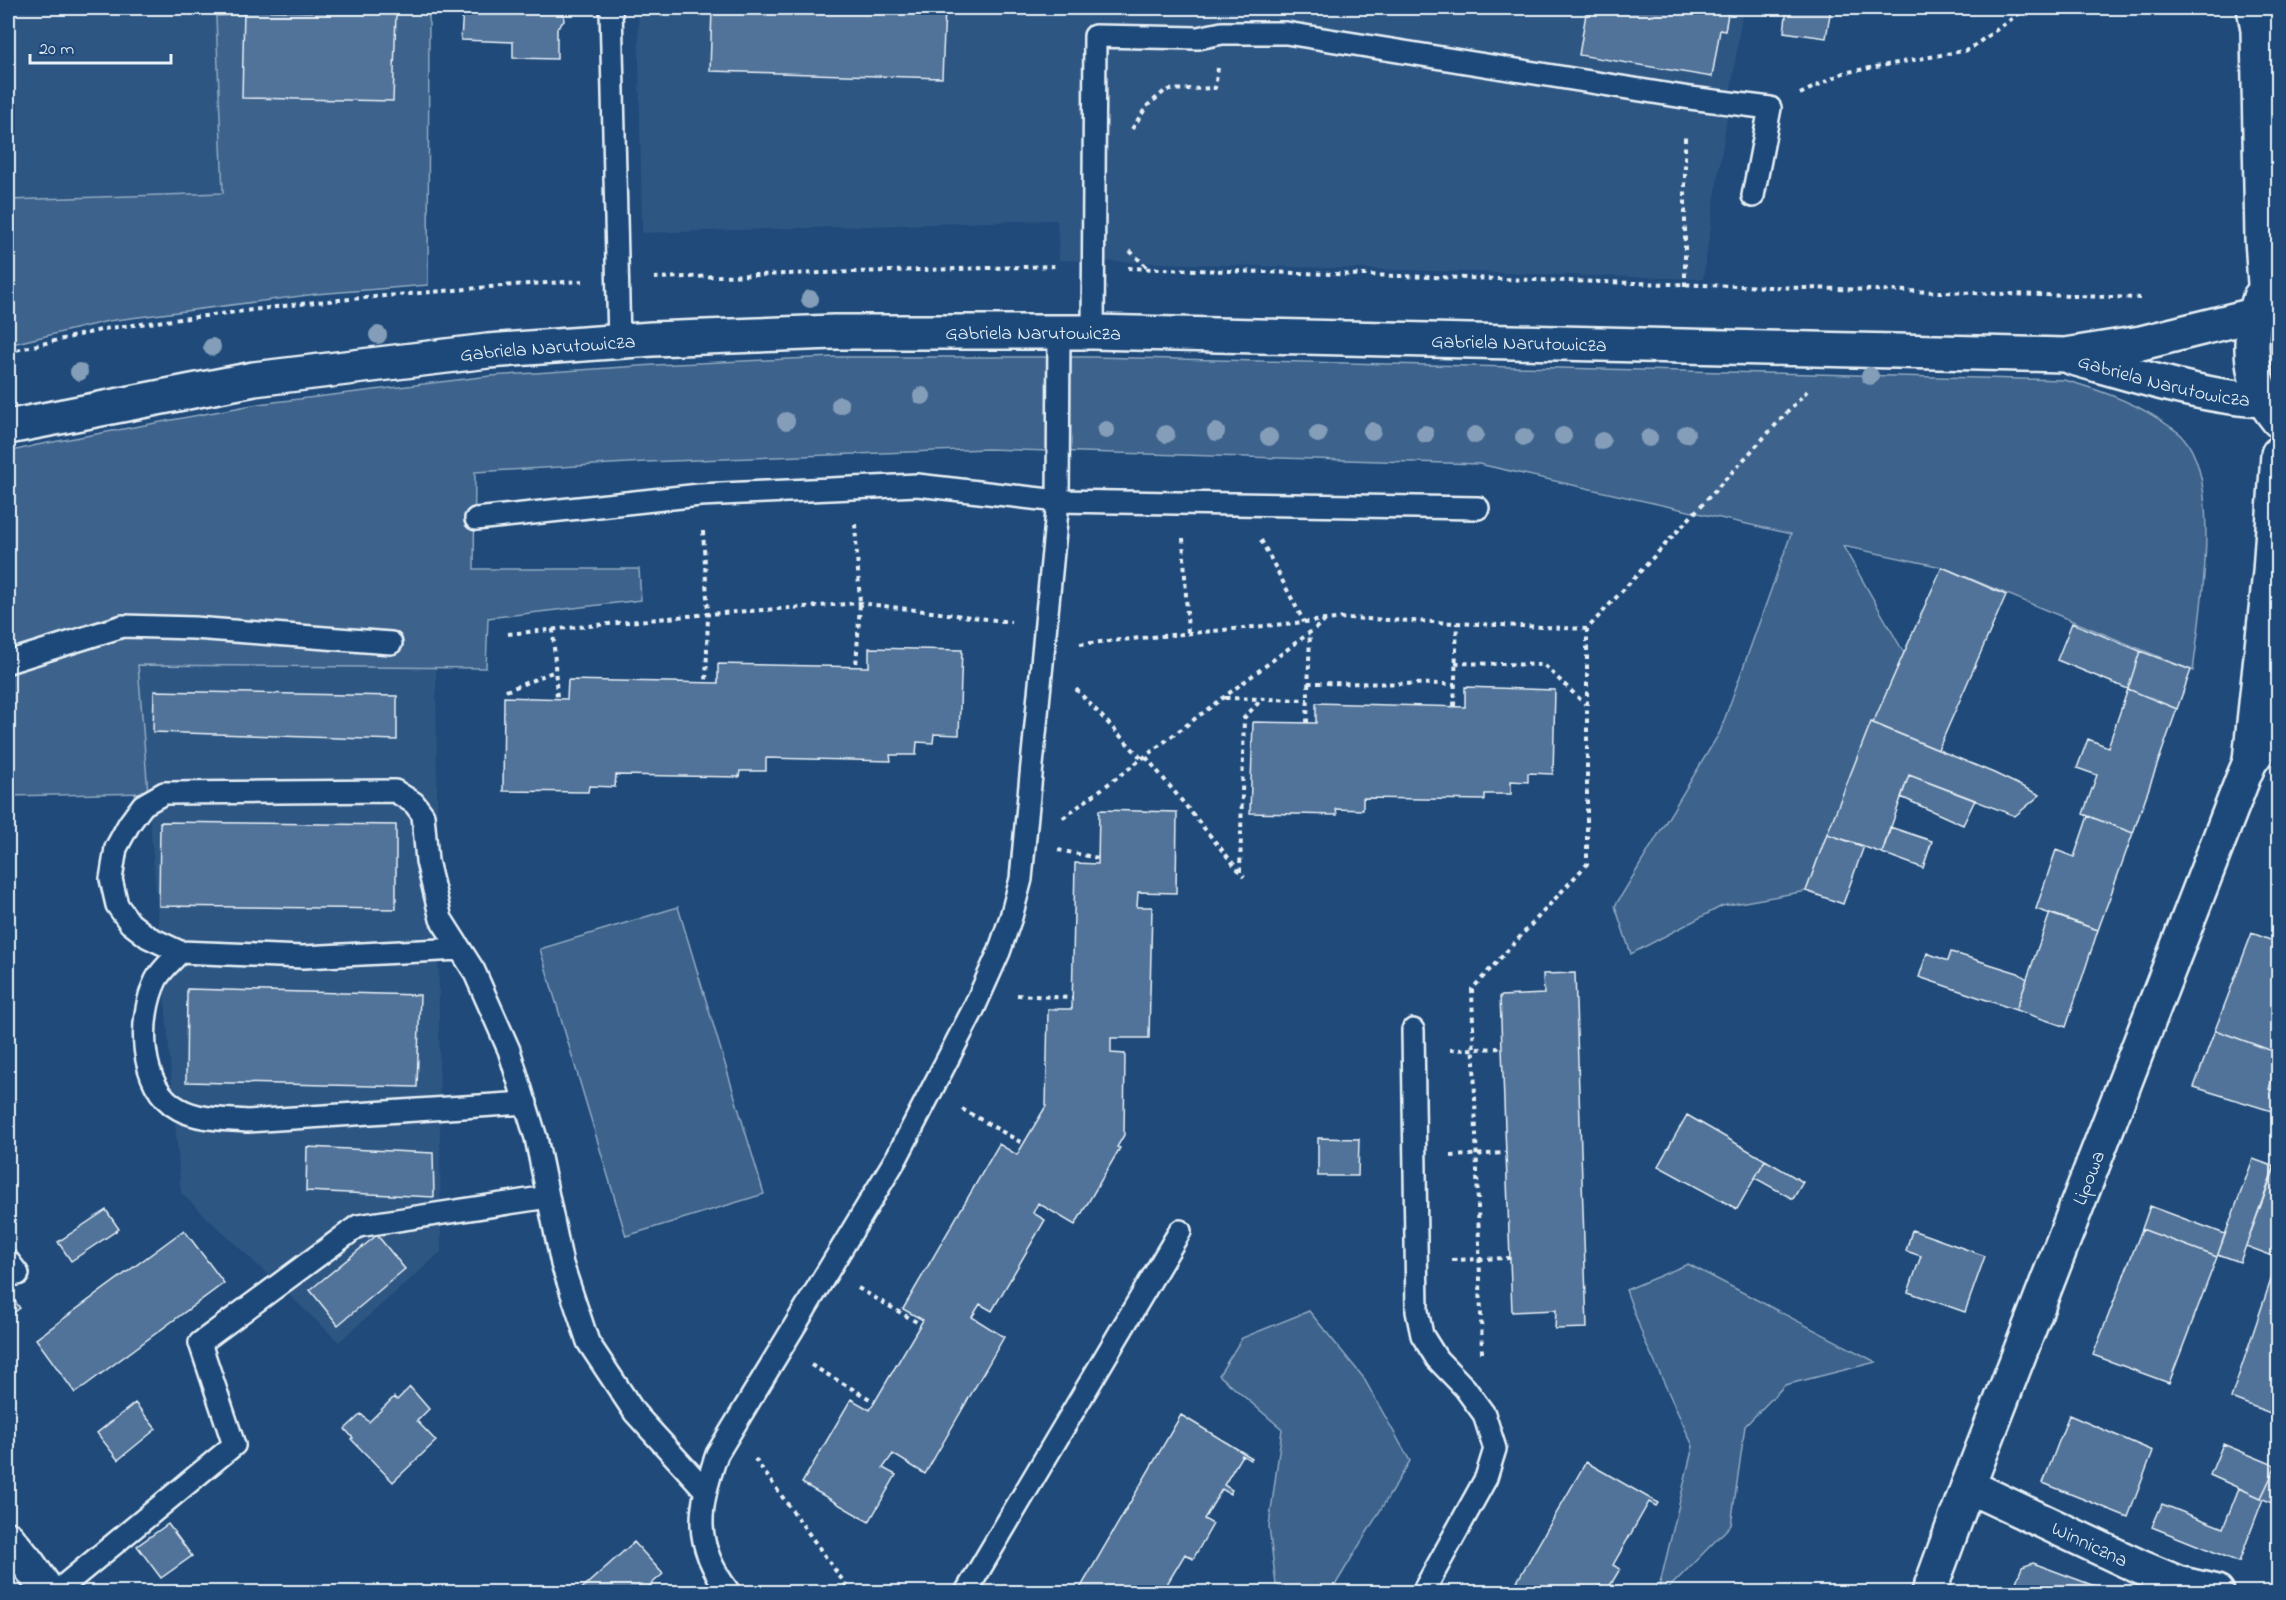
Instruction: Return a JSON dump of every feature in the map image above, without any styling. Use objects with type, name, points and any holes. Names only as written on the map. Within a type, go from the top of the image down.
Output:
[{"type":"main road","points":[[2256,19],[2278,61]]},
{"type":"main road","points":[[2256,19],[2262,239],[2272,275],[2254,315],[2251,338],[2257,380],[2271,410]]},
{"type":"main road","name":"Gabriela Narutowicza","points":[[8,427],[254,379],[488,351],[619,342],[834,332],[1093,332],[2065,355],[2141,343],[2254,315]]},
{"type":"main road","name":"Gabriela Narutowicza","points":[[2065,355],[2271,410]]},
{"type":"main road","name":"Lipowa","points":[[2250,762],[2270,572],[2278,454]]},
{"type":"main road","name":"Lipowa","points":[[1929,1593],[1968,1486],[2250,762],[2278,723]]},
{"type":"main road","name":"Winniczna","points":[[1968,1486],[2140,1567],[2178,1582],[2217,1593]]},
{"type":"main road","points":[[8,1539],[48,1593]]},
{"type":"lane","points":[[611,8],[619,342]]},
{"type":"lane","points":[[1093,332],[1095,36],[1198,38],[1222,33],[1286,33],[1690,98],[1770,108],[1753,196]]},
{"type":"lane","points":[[729,1593],[715,1574],[703,1543],[705,1490],[717,1454],[897,1157],[973,1010],[999,952],[1011,917],[1020,879],[1053,642],[1058,501],[1059,332]]},
{"type":"lane","points":[[476,519],[700,495],[917,485],[1058,501],[1478,508]]},
{"type":"lane","points":[[8,663],[123,626],[194,628],[391,643]]},
{"type":"lane","points":[[460,950],[303,957],[180,952],[148,938],[130,923],[117,905],[111,879],[116,848],[143,805],[164,793],[394,791],[414,803],[423,815],[427,861],[441,919],[474,971],[509,1050],[536,1138],[562,1264],[588,1342],[635,1413],[705,1490]]},
{"type":"lane","points":[[180,952],[156,979],[144,1017],[147,1062],[160,1093],[179,1109],[210,1119],[247,1121],[526,1103]]},
{"type":"lane","points":[[1413,1041],[1417,1311],[1422,1335],[1437,1359],[1465,1388],[1484,1414],[1494,1449],[1486,1478],[1423,1593]]},
{"type":"lane","points":[[56,1593],[234,1445],[200,1343],[358,1226],[548,1197]]},
{"type":"lane","points":[[966,1593],[1180,1231]]},
{"type":"path","points":[[1770,108],[1843,73],[1968,50],[2027,8]]},
{"type":"path","points":[[1130,133],[1147,106],[1166,90],[1215,88],[1222,33]]},
{"type":"path","points":[[1685,286],[1685,123],[1690,98]]},
{"type":"path","points":[[1126,245],[1134,257],[1149,269]]},
{"type":"path","points":[[1484,1414],[1472,990],[1587,864],[1587,629],[1810,387]]},
{"type":"path","points":[[853,488],[860,603],[856,667]]},
{"type":"path","points":[[700,495],[708,614],[706,683]]},
{"type":"path","points":[[1182,503],[1188,634]]},
{"type":"path","points":[[1242,503],[1304,622]]},
{"type":"path","points":[[508,634],[708,614],[860,603],[1013,622],[1053,642],[1188,634],[1346,618],[1587,629]]},
{"type":"path","points":[[1057,823],[1326,620]]},
{"type":"path","points":[[1454,706],[1457,623]]},
{"type":"path","points":[[554,629],[557,699]]},
{"type":"path","points":[[1307,723],[1310,632]]},
{"type":"path","points":[[1053,642],[1059,672],[1144,757],[1244,877]]},
{"type":"path","points":[[1455,663],[1544,665],[1586,704]]},
{"type":"path","points":[[506,691],[555,671]]},
{"type":"path","points":[[1308,683],[1455,684]]},
{"type":"path","points":[[1223,698],[1308,700]]},
{"type":"path","points":[[1240,872],[1244,718],[1263,699]]},
{"type":"path","points":[[1056,850],[1098,858]]},
{"type":"path","points":[[1007,995],[1072,998]]},
{"type":"path","points":[[1413,1041],[1472,1049],[1502,1048]]},
{"type":"path","points":[[961,1109],[1024,1144]]},
{"type":"path","points":[[1414,1158],[1506,1153]]},
{"type":"path","points":[[1416,1261],[1510,1258]]},
{"type":"path","points":[[856,1287],[920,1324]]},
{"type":"path","points":[[810,1364],[876,1402]]},
{"type":"shaded area","points":[[8,8],[368,8],[216,16],[223,193],[8,200]]},
{"type":"shaded area","points":[[368,8],[429,8],[428,285],[316,294],[108,321],[8,345],[8,200],[223,193],[216,16]]},
{"type":"shaded area","points":[[638,8],[1743,8],[1703,279],[1059,260],[1057,220],[642,233]]},
{"type":"shaded area","points":[[835,357],[1092,357],[2064,380],[2119,398],[2157,418],[2182,436],[2195,458],[2202,485],[2206,516],[2206,550],[2193,671],[1942,567],[1843,546],[1904,653],[1827,834],[1806,891],[1722,906],[1631,954],[1615,906],[1720,732],[1791,534],[1479,464],[988,449],[645,462],[475,472],[474,569],[639,569],[641,600],[488,618],[486,668],[138,665],[148,793],[8,796],[8,452],[258,404],[490,376],[654,365]]},
{"type":"shaded area","points":[[137,665],[436,667],[441,1252],[339,1342],[181,1193]]},
{"type":"shaded area","points":[[678,907],[764,1194],[626,1236],[540,949]]},
{"type":"shaded area","points":[[1688,1264],[1876,1362],[1785,1385],[1745,1426],[1731,1525],[1665,1592],[1658,1592],[1693,1446],[1644,1339],[1626,1290]]},
{"type":"shaded area","points":[[1309,1311],[1363,1377],[1410,1461],[1331,1592],[1306,1592],[1276,1585],[1269,1526],[1282,1429],[1219,1375],[1242,1338]]},
{"type":"building","points":[[463,8],[563,8],[564,21],[557,28],[557,59],[513,58],[513,42],[461,40]]},
{"type":"building","points":[[712,8],[945,8],[942,78],[710,71]]},
{"type":"building","points":[[1587,8],[1729,8],[1725,31],[1720,30],[1712,77],[1579,55]]},
{"type":"building","points":[[1787,8],[1831,8],[1826,38],[1784,32]]},
{"type":"building","points":[[244,10],[396,14],[393,101],[242,98]]},
{"type":"building","points":[[1942,567],[2006,595],[1938,750],[1873,723]]},
{"type":"building","points":[[2072,623],[2140,651],[2128,689],[2057,660]]},
{"type":"building","points":[[869,648],[962,650],[959,735],[934,734],[933,743],[917,742],[916,755],[890,755],[891,761],[766,758],[766,771],[740,771],[739,777],[616,775],[615,787],[589,786],[588,792],[503,791],[504,697],[567,699],[568,680],[718,683],[718,664],[869,667]]},
{"type":"building","points":[[2140,651],[2191,670],[2177,709],[2128,689]]},
{"type":"building","points":[[1465,687],[1555,690],[1553,774],[1528,773],[1528,782],[1511,781],[1511,794],[1485,794],[1485,800],[1363,798],[1363,810],[1336,809],[1337,815],[1250,813],[1253,722],[1316,723],[1316,703],[1465,707]]},
{"type":"building","points":[[2128,689],[2177,709],[2133,833],[2083,814],[2097,775],[2077,768],[2088,739],[2108,747]]},
{"type":"building","points":[[154,691],[397,696],[397,740],[153,732]]},
{"type":"building","points":[[1871,722],[1994,773],[2040,795],[2015,816],[1909,775],[1882,853],[1827,834]]},
{"type":"building","points":[[1909,775],[1975,800],[1963,825],[1901,797]]},
{"type":"building","points":[[1099,810],[1177,812],[1176,893],[1138,892],[1137,907],[1152,907],[1149,1038],[1111,1038],[1111,1053],[1125,1054],[1124,1135],[1117,1147],[1120,1148],[1075,1225],[1038,1203],[1033,1213],[1045,1220],[992,1311],[980,1304],[972,1317],[1004,1337],[925,1474],[893,1454],[883,1468],[896,1475],[869,1522],[802,1483],[851,1399],[870,1410],[923,1320],[903,1309],[999,1144],[1017,1155],[1046,1106],[1048,1009],[1072,1009],[1075,863],[1098,864]]},
{"type":"building","points":[[2088,816],[2133,833],[2098,930],[2036,909],[2056,850],[2074,857]]},
{"type":"building","points":[[160,822],[396,825],[396,909],[159,906]]},
{"type":"building","points":[[1890,827],[1932,841],[1923,868],[1882,853]]},
{"type":"building","points":[[1827,834],[1864,846],[1843,904],[1806,891]]},
{"type":"building","points":[[2050,913],[2098,930],[2066,1027],[2016,1010]]},
{"type":"building","points":[[2252,933],[2278,943],[2278,1053],[2215,1030]]},
{"type":"building","points":[[1951,952],[2018,973],[2027,979],[2016,1010],[1919,977],[1927,953],[1948,961]]},
{"type":"building","points":[[1575,973],[1587,1328],[1555,1329],[1556,1310],[1512,1312],[1500,996],[1544,994],[1543,974]]},
{"type":"building","points":[[187,989],[420,995],[417,1087],[186,1082]]},
{"type":"building","points":[[2215,1030],[2278,1053],[2269,1089],[2278,1092],[2278,1113],[2194,1087]]},
{"type":"building","points":[[1687,1115],[1765,1160],[1737,1209],[1658,1166]]},
{"type":"building","points":[[1318,1138],[1359,1139],[1358,1176],[1318,1176]]},
{"type":"building","points":[[307,1147],[433,1153],[434,1197],[306,1191]]},
{"type":"building","points":[[2278,1156],[2278,1258],[2246,1246]]},
{"type":"building","points":[[2253,1159],[2275,1167],[2240,1262],[2218,1254]]},
{"type":"building","points":[[1765,1160],[1803,1182],[1793,1199],[1755,1178]]},
{"type":"building","points":[[2150,1206],[2225,1234],[2217,1257],[2142,1229]]},
{"type":"building","points":[[106,1210],[119,1229],[71,1261],[58,1242]]},
{"type":"building","points":[[2142,1229],[2217,1257],[2169,1383],[2093,1355]]},
{"type":"building","points":[[184,1230],[224,1283],[75,1393],[36,1339]]},
{"type":"building","points":[[1912,1230],[1985,1256],[1965,1312],[1908,1292],[1921,1256],[1906,1251]]},
{"type":"building","points":[[377,1235],[405,1269],[338,1325],[310,1290]]},
{"type":"building","points":[[2278,1259],[2278,1416],[2231,1398]]},
{"type":"building","points":[[8,1292],[20,1308],[8,1317]]},
{"type":"building","points":[[410,1387],[429,1409],[417,1421],[436,1441],[393,1482],[351,1439],[353,1438],[345,1429],[361,1414],[369,1422],[394,1397],[397,1400]]},
{"type":"building","points":[[135,1403],[156,1429],[118,1460],[97,1433]]},
{"type":"building","points":[[1181,1415],[1252,1458],[1250,1460],[1242,1455],[1224,1485],[1232,1490],[1230,1494],[1222,1489],[1204,1519],[1213,1524],[1193,1559],[1185,1554],[1167,1584],[1176,1589],[1174,1592],[1166,1587],[1162,1592],[1078,1592]]},
{"type":"building","points":[[2069,1415],[2153,1451],[2128,1517],[2043,1483]]},
{"type":"building","points":[[2223,1444],[2276,1466],[2261,1498],[2210,1475]]},
{"type":"building","points":[[1586,1462],[1658,1503],[1656,1506],[1649,1502],[1613,1565],[1620,1569],[1608,1589],[1600,1585],[1596,1592],[1511,1592]]},
{"type":"building","points":[[2276,1466],[2278,1467],[2278,1506],[2261,1498]]},
{"type":"building","points":[[2239,1488],[2263,1499],[2239,1562],[2152,1527],[2162,1504],[2223,1528]]},
{"type":"building","points":[[168,1524],[192,1556],[161,1578],[137,1546]]},
{"type":"building","points":[[634,1542],[663,1574],[642,1592],[578,1592]]},
{"type":"building","points":[[2033,1563],[2111,1592],[2012,1592],[2022,1567]]}]
